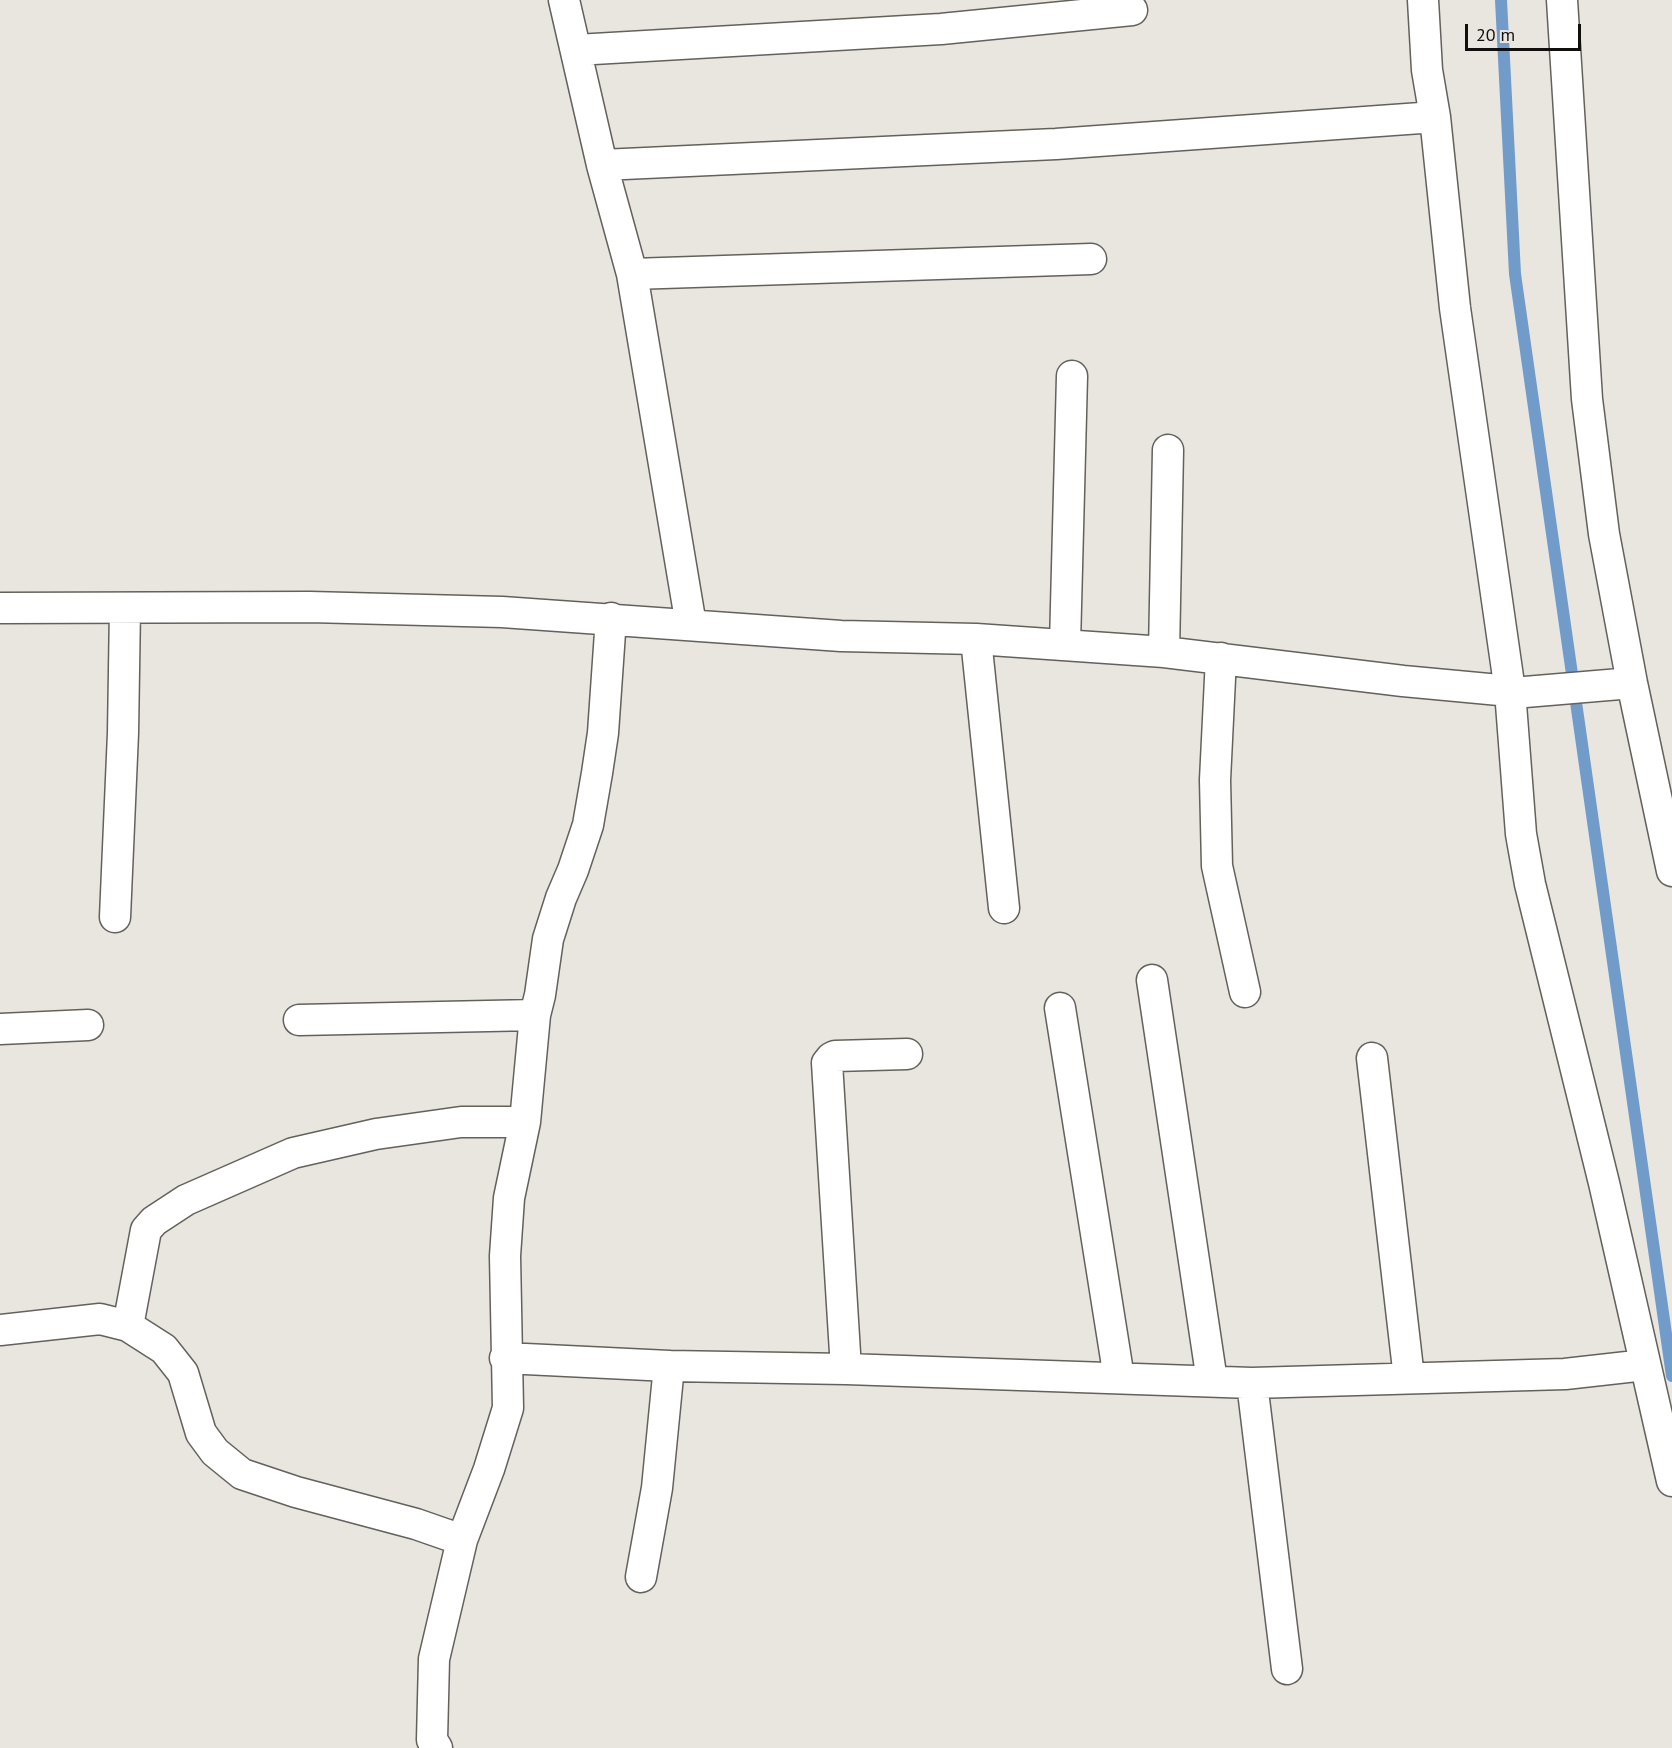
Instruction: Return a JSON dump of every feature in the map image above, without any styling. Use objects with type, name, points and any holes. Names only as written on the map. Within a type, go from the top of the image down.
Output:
[{"type":"street","points":[[564,0],[602,165],[632,274],[691,625]]},
{"type":"street","points":[[1423,0],[1427,70],[1435,117],[1455,308],[1517,691],[1521,834],[1530,884],[1604,1183],[1672,1481]]},
{"type":"street","points":[[1562,0],[1587,399],[1621,683],[1672,871]]},
{"type":"street","points":[[576,50],[941,28],[1132,10]]},
{"type":"street","points":[[602,165],[1056,144],[1435,117]]},
{"type":"street","points":[[632,274],[1091,259]]},
{"type":"street","points":[[1065,644],[1072,376]]},
{"type":"street","points":[[1164,652],[1168,450]]},
{"type":"street","points":[[0,608],[417,608],[611,618],[841,636],[976,639],[1065,644],[1164,652],[1393,680],[1517,691],[1621,683]]},
{"type":"street","points":[[115,917],[123,733],[125,608]]},
{"type":"street","points":[[437,1748],[432,1740],[434,1659],[462,1540],[489,1468],[508,1408],[506,1256],[509,1198],[525,1122],[535,1015],[548,939],[588,825],[596,784],[603,733],[611,618]]},
{"type":"street","points":[[976,639],[1004,908]]},
{"type":"street","points":[[1221,658],[1215,780],[1217,866],[1245,992]]},
{"type":"street","points":[[1152,980],[1212,1382]]},
{"type":"street","points":[[1060,1008],[1119,1378]]},
{"type":"street","points":[[299,1020],[535,1015]]},
{"type":"street","points":[[0,1029],[88,1025]]},
{"type":"street","points":[[846,1369],[827,1063],[836,1056],[907,1054]]},
{"type":"street","points":[[1372,1058],[1409,1378]]},
{"type":"street","points":[[128,1326],[146,1230],[154,1221],[186,1200],[293,1153],[376,1134],[461,1122],[525,1122]]},
{"type":"street","points":[[0,1330],[100,1319],[128,1326],[164,1349],[183,1373],[201,1433],[215,1452],[242,1474],[296,1492],[416,1524],[462,1540]]},
{"type":"street","points":[[506,1358],[669,1366],[846,1369],[1252,1383],[1565,1374],[1645,1365]]},
{"type":"street","points":[[641,1577],[657,1488],[669,1366]]},
{"type":"street","points":[[1252,1383],[1287,1670]]},
{"type":"waterway","points":[[1501,0],[1515,274],[1672,1376]]}]
